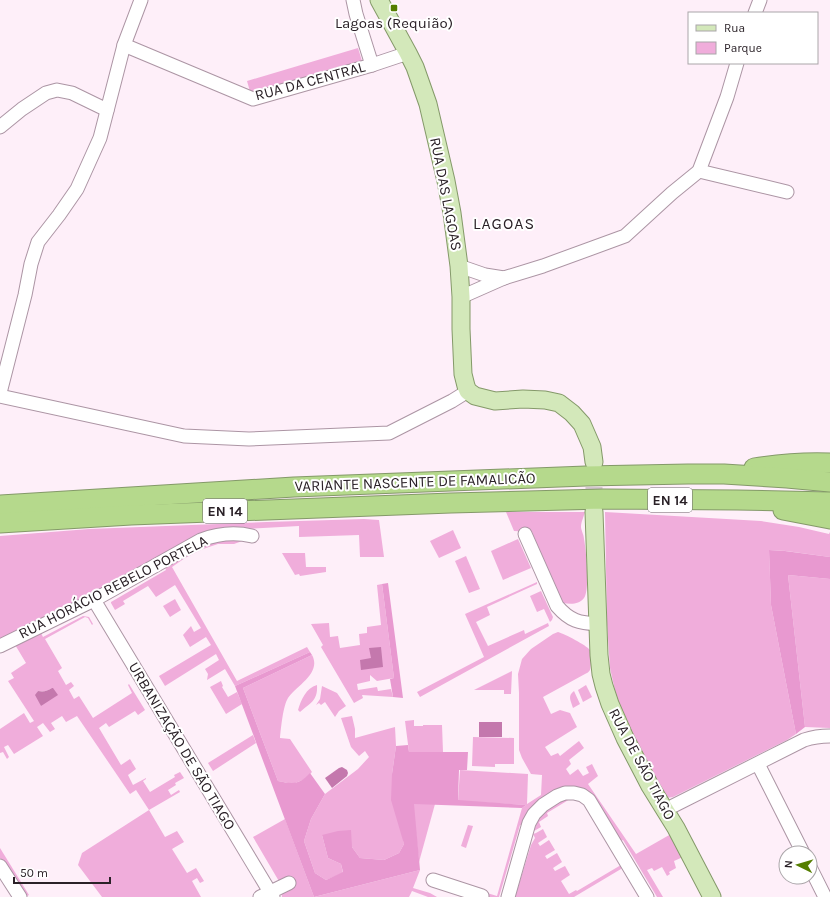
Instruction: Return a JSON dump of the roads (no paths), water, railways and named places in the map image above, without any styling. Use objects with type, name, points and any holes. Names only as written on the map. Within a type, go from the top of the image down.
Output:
[{"type":"highway","points":[[724,474],[751,468],[782,464],[830,463]]},
{"type":"highway","name":"VARIANTE NASCENTE DE FAMALICÃO","points":[[0,505],[317,486],[578,476],[724,474],[830,482]]},
{"type":"highway","name":"VARIANTE NASCENTE DE FAMALICÃO","points":[[0,523],[131,515],[420,504],[603,499],[830,502]]},
{"type":"highway","points":[[737,500],[830,519]]},
{"type":"main road","name":"RUA DAS LAGOAS","points":[[379,0],[415,67],[428,104],[446,181],[459,266],[464,374],[466,386],[471,394]]},
{"type":"main road","points":[[471,394],[495,401],[524,399],[545,400],[559,403],[572,413],[582,424],[592,447],[594,462]]},
{"type":"main road","name":"RUA DE SÃO TIAGO","points":[[594,512],[599,655],[604,686],[610,704],[629,746],[650,786],[676,828],[712,897]]},
{"type":"street","points":[[0,393],[25,295],[31,264],[38,242],[77,189],[100,138],[124,45],[141,0]]},
{"type":"street","points":[[353,0],[372,65]]},
{"type":"street","points":[[755,12],[760,0]]},
{"type":"street","name":"RUA DA CENTRAL","points":[[124,45],[253,99],[372,65],[408,53]]},
{"type":"street","points":[[461,297],[504,278],[543,266],[625,236],[672,193],[699,171],[727,97],[737,64]]},
{"type":"street","points":[[0,127],[22,109],[46,93],[57,90],[72,93],[107,110]]},
{"type":"street","points":[[699,171],[787,192]]},
{"type":"street","points":[[459,266],[485,275],[504,278]]},
{"type":"street","points":[[0,396],[184,436],[249,439],[389,433],[460,396],[471,394]]},
{"type":"street","name":"RUA HORÁCIO REBELO PORTELA","points":[[0,646],[94,600],[210,536],[221,534],[252,536]]},
{"type":"street","points":[[525,534],[557,606],[571,619],[598,624]]},
{"type":"street","name":"URBANIZAÇÃO DE SÃO TIAGO","points":[[94,600],[268,895],[289,883]]},
{"type":"street","points":[[664,810],[810,738],[830,736]]},
{"type":"street","points":[[758,764],[799,845]]},
{"type":"street","points":[[508,897],[534,814],[543,805],[557,796],[565,793],[574,793],[582,795],[589,800],[647,897]]},
{"type":"street","points":[[0,866],[20,897]]},
{"type":"street","points":[[433,880],[455,892],[482,896]]},
{"type":"street","points":[[818,883],[825,897]]},
{"type":"tunnel","points":[[594,462],[594,512]]},
{"type":"place","name":"Lagoas (Requião)","points":[[394,8]]},
{"type":"district","name":"LAGOAS","points":[[504,223]]}]
